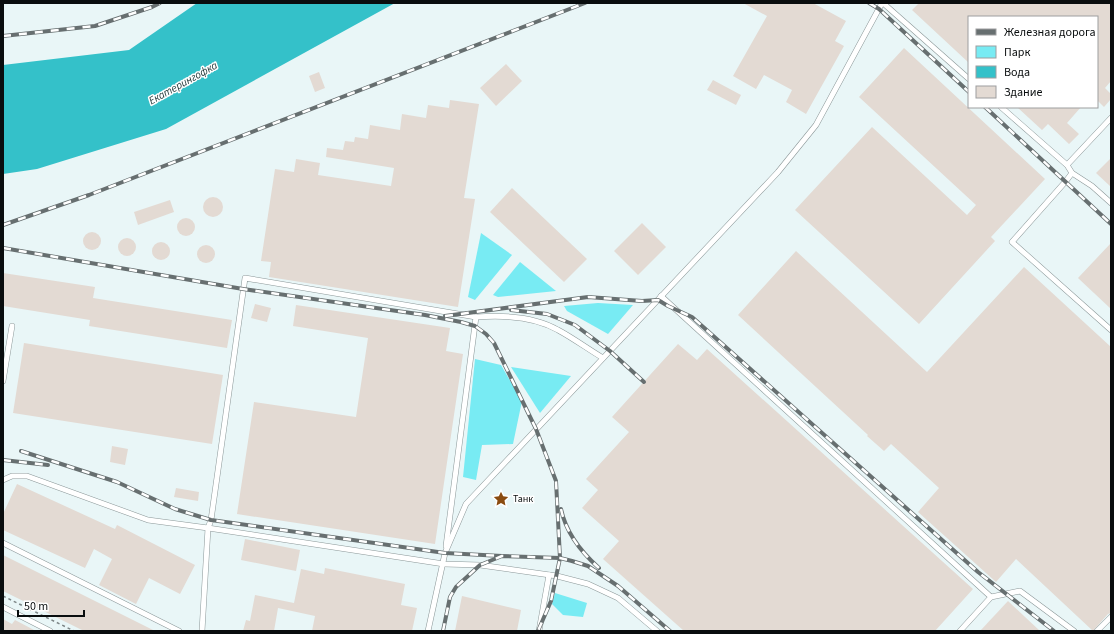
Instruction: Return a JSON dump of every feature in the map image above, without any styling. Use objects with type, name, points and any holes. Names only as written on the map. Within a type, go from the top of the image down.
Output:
[{"type":"lane","points":[[445,553],[466,504],[778,172],[816,124],[883,3],[968,78]]},
{"type":"lane","points":[[1002,108],[1067,166],[1072,173],[1092,186],[1111,203]]},
{"type":"lane","points":[[1067,166],[1111,118]]},
{"type":"lane","points":[[1072,173],[1012,242],[1111,330]]},
{"type":"lane","points":[[202,631],[208,528],[211,520],[245,278],[476,317],[493,316],[523,318],[557,329],[603,358]]},
{"type":"lane","points":[[661,296],[991,597]]},
{"type":"lane","points":[[428,631],[444,564],[476,317]]},
{"type":"lane","points":[[3,381],[12,326]]},
{"type":"lane","points":[[3,480],[12,476],[27,476],[148,520],[444,564],[480,565],[549,575],[588,584],[618,598],[657,631]]},
{"type":"lane","points":[[3,543],[179,631]]},
{"type":"lane","points":[[539,631],[549,575]]},
{"type":"lane","points":[[960,631],[991,597],[1020,591],[1074,631]]},
{"type":"lane","points":[[3,607],[50,631]]},
{"type":"lane","points":[[1097,631],[1111,617]]},
{"type":"path","points":[[3,596],[74,631]]},
{"type":"green space","points":[[481,233],[512,255],[475,300],[468,297]]},
{"type":"green space","points":[[520,262],[556,291],[498,297],[493,295]]},
{"type":"green space","points":[[598,303],[633,305],[608,334],[567,311],[564,306]]},
{"type":"green space","points":[[475,359],[501,365],[522,401],[513,444],[482,445],[476,480],[463,477]]},
{"type":"green space","points":[[511,367],[571,376],[540,413]]},
{"type":"green space","points":[[555,593],[587,603],[583,617],[563,615],[552,604]]},
{"type":"water","name":"Екатерингофка","points":[[197,3],[395,3],[166,129],[37,169],[3,174],[3,65],[129,50]]},
{"type":"building","points":[[743,3],[813,3],[846,21],[835,41],[844,46],[806,114],[786,102],[792,90],[764,75],[756,89],[733,76],[767,16]]},
{"type":"building","points":[[919,3],[1111,3],[1111,81],[1105,88],[1111,94],[1111,99],[1104,107],[1098,101],[1098,16],[968,16],[968,62],[912,10]]},
{"type":"building","points":[[904,48],[1045,179],[991,237],[995,241],[919,324],[795,210],[872,127],[967,215],[976,205],[859,97]]},
{"type":"building","points":[[506,64],[522,81],[496,106],[480,88]]},
{"type":"building","points":[[319,72],[325,88],[315,92],[309,76]]},
{"type":"building","points":[[713,80],[741,95],[736,105],[707,90]]},
{"type":"building","points":[[450,100],[479,104],[464,198],[475,199],[458,307],[269,277],[271,262],[261,261],[275,169],[294,172],[296,159],[320,163],[318,175],[391,186],[394,168],[326,157],[327,148],[343,150],[345,141],[354,142],[355,137],[368,139],[370,125],[400,130],[402,114],[426,118],[428,105],[449,108]]},
{"type":"building","points":[[1018,108],[1080,108],[1067,123],[1079,134],[1069,144],[1048,124],[1042,130]]},
{"type":"building","points":[[1111,158],[1111,187],[1096,173]]},
{"type":"building","points":[[512,188],[587,259],[564,282],[490,212]]},
{"type":"building","points":[[213,197],[220,200],[223,207],[220,214],[213,217],[206,214],[203,207],[206,200]]},
{"type":"building","points":[[170,200],[174,212],[138,225],[134,212]]},
{"type":"building","points":[[186,218],[192,221],[195,227],[192,233],[186,236],[180,233],[177,227],[180,221]]},
{"type":"building","points":[[642,223],[666,247],[638,275],[614,251]]},
{"type":"building","points":[[88,232],[96,232],[101,237],[99,248],[96,250],[88,250],[83,245],[83,237]]},
{"type":"building","points":[[123,238],[131,238],[136,243],[134,254],[131,256],[123,256],[118,251],[118,243]]},
{"type":"building","points":[[157,242],[165,242],[170,247],[168,258],[165,260],[157,260],[152,255],[152,247]]},
{"type":"building","points":[[1111,243],[1111,309],[1078,278]]},
{"type":"building","points":[[202,245],[210,245],[215,250],[213,261],[210,263],[202,263],[197,258],[197,250]]},
{"type":"building","points":[[796,251],[927,372],[1024,267],[1111,347],[1111,613],[1108,614],[1093,631],[1016,559],[996,582],[918,512],[939,488],[891,444],[884,451],[738,315]]},
{"type":"building","points":[[3,273],[95,287],[93,298],[232,320],[227,348],[89,326],[90,320],[3,306]]},
{"type":"building","points":[[255,304],[271,308],[267,322],[251,318]]},
{"type":"building","points":[[296,305],[450,328],[446,351],[463,354],[435,544],[237,514],[254,402],[356,417],[368,338],[293,326]]},
{"type":"building","points":[[24,343],[223,375],[212,444],[13,413]]},
{"type":"building","points":[[678,344],[697,360],[707,349],[973,589],[935,631],[684,631],[603,559],[619,541],[582,508],[598,490],[586,479],[629,432],[612,417]]},
{"type":"building","points":[[112,446],[128,449],[125,465],[110,462]]},
{"type":"building","points":[[17,484],[115,529],[117,525],[195,565],[180,594],[149,578],[136,604],[99,585],[112,559],[94,549],[85,568],[3,530],[3,514]]},
{"type":"building","points":[[176,488],[199,492],[198,501],[174,497]]},
{"type":"building","points":[[245,539],[300,550],[296,571],[241,560]]},
{"type":"building","points":[[3,555],[155,631],[84,631],[3,591]]},
{"type":"building","points":[[325,568],[405,584],[401,605],[417,608],[412,631],[312,631],[315,616],[278,608],[274,631],[243,631],[246,620],[250,621],[255,595],[294,603],[301,569],[324,574]]},
{"type":"building","points":[[462,596],[521,610],[517,631],[455,631]]},
{"type":"building","points":[[1008,601],[1040,631],[980,631]]},
{"type":"building","points":[[3,619],[12,624],[15,620],[36,631],[3,631]]},
{"type":"railway","points":[[3,36],[95,26],[160,3]]},
{"type":"railway","points":[[3,225],[89,195],[585,3]]},
{"type":"railway","points":[[869,3],[879,9],[968,91]]},
{"type":"railway","points":[[986,108],[1111,224]]},
{"type":"railway","points":[[3,248],[243,289],[425,315],[475,326],[486,334],[494,343],[536,429],[556,481],[560,558],[551,601],[538,631]]},
{"type":"railway","points":[[445,316],[588,297],[642,301],[658,300],[692,317],[978,572],[1054,631]]},
{"type":"railway","points":[[511,310],[547,314],[575,325],[610,351],[644,382]]},
{"type":"railway","points":[[21,451],[117,482],[175,509],[211,520],[445,553],[502,556]]},
{"type":"railway","points":[[3,460],[48,465]]},
{"type":"railway","points":[[561,509],[563,518],[575,542],[599,568]]},
{"type":"railway","points":[[443,631],[450,597],[456,587],[480,565],[502,556],[560,558],[588,566],[618,586],[670,631]]},
{"type":"place","name":"Танк","points":[[501,499]]}]
